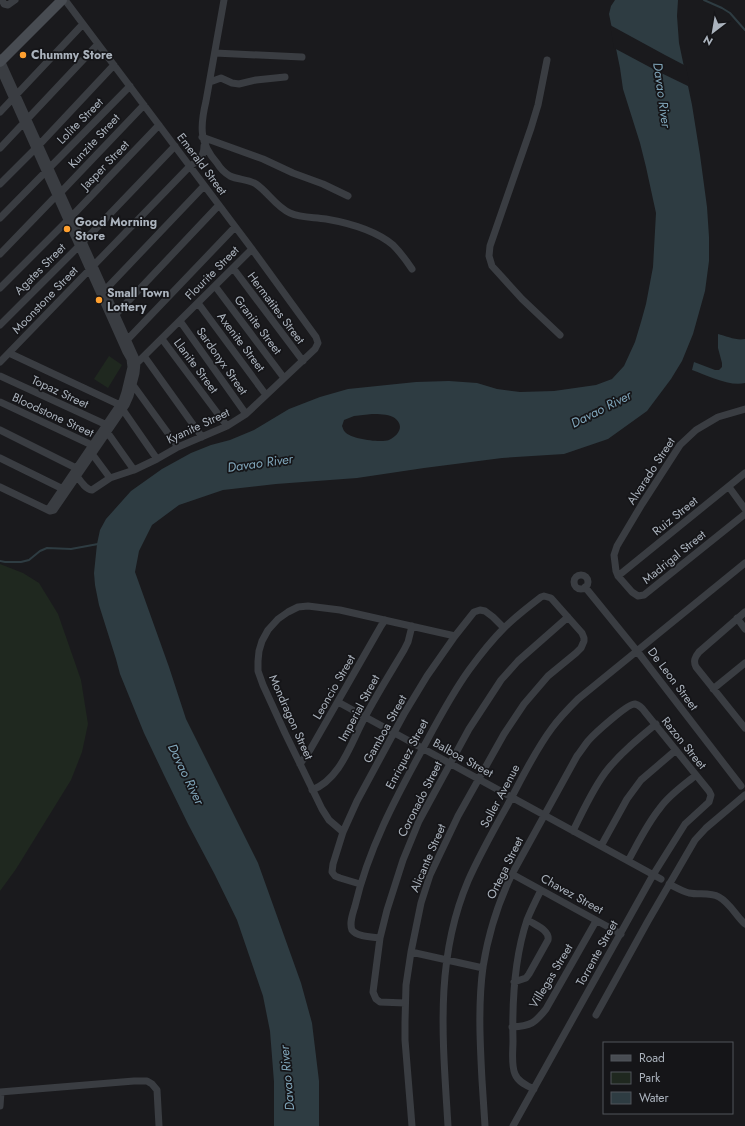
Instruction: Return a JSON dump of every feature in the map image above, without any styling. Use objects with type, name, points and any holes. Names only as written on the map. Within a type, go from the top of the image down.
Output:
[{"type":"street","points":[[2,0],[4,4],[8,5],[15,0]]},
{"type":"street","points":[[64,0],[0,63],[92,268],[131,363],[122,408]]},
{"type":"street","name":"Emerald Street","points":[[64,0],[236,227],[316,337],[318,343]]},
{"type":"street","points":[[224,0],[203,116],[202,137],[204,145],[210,155],[224,172],[230,176],[256,184],[289,213],[298,216],[344,222],[371,232],[392,245],[412,268]]},
{"type":"street","points":[[0,112],[83,24]]},
{"type":"street","points":[[0,148],[98,44]]},
{"type":"street","points":[[215,53],[302,57]]},
{"type":"street","points":[[547,60],[538,105],[490,246],[489,256],[492,266],[522,299],[560,335]]},
{"type":"street","points":[[0,184],[114,65]]},
{"type":"street","points":[[210,82],[221,78],[232,83],[239,84],[256,80],[285,77]]},
{"type":"street","name":"Lolite Street","points":[[0,218],[130,86]]},
{"type":"street","name":"Kunzite Street","points":[[0,254],[144,105]]},
{"type":"street","name":"Jasper Street","points":[[0,288],[70,219],[159,125]]},
{"type":"street","points":[[202,137],[263,159],[293,173],[319,182],[348,196]]},
{"type":"street","name":"Moonstone Street","points":[[0,362],[203,154],[204,145]]},
{"type":"street","name":"Agates Street","points":[[0,325],[81,244],[174,146]]},
{"type":"street","points":[[105,290],[204,186]]},
{"type":"street","points":[[116,314],[219,205]]},
{"type":"street","points":[[128,340],[236,227]]},
{"type":"street","name":"Flourite Street","points":[[137,363],[252,249]]},
{"type":"street","points":[[0,487],[48,510],[65,490],[107,428],[129,401],[137,363],[105,290],[92,268]]},
{"type":"street","name":"Hermatites Street","points":[[233,268],[302,361]]},
{"type":"street","name":"Granite Street","points":[[215,286],[284,378]]},
{"type":"street","name":"Axenite Street","points":[[198,303],[266,395]]},
{"type":"street","name":"Sardonyx Street","points":[[180,321],[246,414]]},
{"type":"street","name":"Llanite Street","points":[[162,339],[227,426]]},
{"type":"street","name":"Kyanite Street","points":[[77,472],[86,488],[90,490],[94,489],[110,478],[134,470],[178,447],[227,426],[246,414],[315,349],[318,343]]},
{"type":"street","points":[[9,352],[122,408],[157,459]]},
{"type":"street","points":[[144,356],[202,437]]},
{"type":"street","name":"Topaz Street","points":[[0,376],[107,428]]},
{"type":"street","points":[[133,385],[178,447]]},
{"type":"street","name":"Bloodstone Street","points":[[0,402],[93,449]]},
{"type":"street","name":"Alvarado Street","points":[[618,576],[614,560],[617,546],[680,445],[696,430],[709,422],[726,413],[745,408]]},
{"type":"street","points":[[107,428],[134,470]]},
{"type":"street","points":[[0,430],[77,472]]},
{"type":"street","points":[[93,449],[110,478]]},
{"type":"street","points":[[0,458],[65,490]]},
{"type":"street","name":"Ruiz Street","points":[[618,576],[745,473]]},
{"type":"street","points":[[729,487],[745,509]]},
{"type":"street","name":"Madrigal Street","points":[[618,576],[635,595],[644,595],[745,514]]},
{"type":"street","name":"Soller Avenue","points":[[448,1126],[442,1018],[444,984],[450,938],[468,882],[511,797],[551,728],[578,698],[745,563]]},
{"type":"street","name":"De Leon Street","points":[[585,587],[638,651],[741,786]]},
{"type":"street","name":"Enriquez Street","points":[[380,938],[357,934],[351,927],[360,884],[386,819],[401,788],[446,706],[469,670],[486,648],[504,628],[541,597],[548,596],[551,598],[568,617]]},
{"type":"street","name":"Mondragon Street","points":[[344,832],[329,820],[312,790],[266,692],[258,671],[259,651],[268,630],[278,619],[288,612],[298,607],[308,606],[340,610],[455,636]]},
{"type":"street","name":"Gamboa Street","points":[[360,884],[335,876],[332,872],[333,864],[357,801],[394,733],[427,676],[474,612],[480,610],[485,611],[504,628]]},
{"type":"street","points":[[744,725],[696,667],[694,659],[699,652],[745,612]]},
{"type":"street","name":"Alicante Street","points":[[412,1126],[406,1048],[405,1003],[408,969],[421,903],[430,875],[458,816],[504,734],[524,704],[548,676],[581,648],[584,642],[582,633],[568,617]]},
{"type":"street","name":"Coronado Street","points":[[405,1003],[380,1002],[376,999],[373,992],[380,938],[396,879],[409,843],[450,763],[501,680],[518,661],[568,617]]},
{"type":"street","points":[[737,618],[745,629]]},
{"type":"street","name":"Leoncio Street","points":[[300,764],[310,750],[385,620]]},
{"type":"street","name":"Imperial Street","points":[[312,790],[325,783],[332,776],[347,753],[365,717],[404,650],[408,642],[412,626]]},
{"type":"street","points":[[713,689],[745,663]]},
{"type":"street","name":"Balboa Street","points":[[338,702],[661,879]]},
{"type":"street","name":"Razon Street","points":[[635,704],[642,708],[656,724],[709,791],[711,795],[710,799]]},
{"type":"street","name":"Ortega Street","points":[[485,1126],[480,1026],[483,968],[496,913],[512,874],[571,766],[588,742],[604,726],[628,706],[635,704]]},
{"type":"street","points":[[573,831],[607,770],[628,747],[656,724]]},
{"type":"street","points":[[601,846],[627,799],[641,780],[676,750]]},
{"type":"street","points":[[628,861],[660,807],[674,792],[696,775]]},
{"type":"street","points":[[596,1015],[695,840],[712,822],[745,795]]},
{"type":"street","name":"Torrente Street","points":[[513,1126],[654,875],[685,824],[707,805],[710,799]]},
{"type":"street","name":"Chavez Street","points":[[512,874],[621,934]]},
{"type":"street","points":[[669,884],[684,892],[718,896],[724,900],[745,924]]},
{"type":"street","points":[[534,1090],[515,1076],[512,1026],[514,982],[520,946],[528,920],[541,890]]},
{"type":"street","points":[[514,982],[526,978],[548,940],[546,932],[528,920]]},
{"type":"street","name":"Villegas Street","points":[[512,1026],[525,1026],[534,1022],[540,1017],[596,921]]},
{"type":"street","points":[[411,952],[483,968]]},
{"type":"street","points":[[0,1106],[0,1092],[134,1080],[152,1084],[156,1090],[159,1126]]},
{"type":"green space","points":[[109,356],[122,365],[108,388],[94,379]]},
{"type":"green space","points":[[0,564],[23,573],[39,583],[58,614],[81,680],[88,724],[82,752],[71,780],[16,869],[0,891]]},
{"type":"water","name":"Davao River","points":[[615,0],[678,0],[677,16],[679,43],[692,105],[707,207],[709,261],[705,291],[693,334],[682,361],[671,379],[647,411],[608,439],[564,454],[502,458],[357,478],[276,484],[223,490],[179,505],[152,525],[139,551],[135,572],[186,719],[258,863],[301,983],[312,1023],[319,1081],[319,1126],[274,1126],[274,1082],[270,1031],[263,996],[237,920],[144,733],[120,674],[99,605],[95,585],[94,573],[100,530],[106,519],[131,491],[162,469],[191,453],[254,430],[289,409],[320,397],[348,389],[416,382],[449,381],[477,383],[497,389],[520,392],[554,391],[596,385],[612,379],[624,366],[635,342],[646,304],[653,267],[656,213],[640,143],[623,89],[609,14],[611,6]],"holes":[[[375,414],[388,415],[397,420],[400,429],[393,438],[385,441],[373,441],[353,437],[343,430],[342,426],[344,420],[354,416]]]},
{"type":"water","points":[[718,334],[735,339],[745,339],[745,383],[739,384],[725,382],[692,370],[694,362],[715,370],[719,370],[722,367],[718,348]]},
{"type":"pier","points":[[610,25],[686,66],[690,87],[614,48]]},
{"type":"waterway","points":[[704,0],[730,13],[745,30]]},
{"type":"waterway","points":[[0,561],[21,562],[29,560],[40,551],[47,548],[71,549],[98,544]]},
{"type":"place","name":"Chummy Store","points":[[23,55]]},
{"type":"place","name":"Good Morning Store","points":[[67,229]]},
{"type":"place","name":"Small Town Lottery","points":[[99,300]]}]
